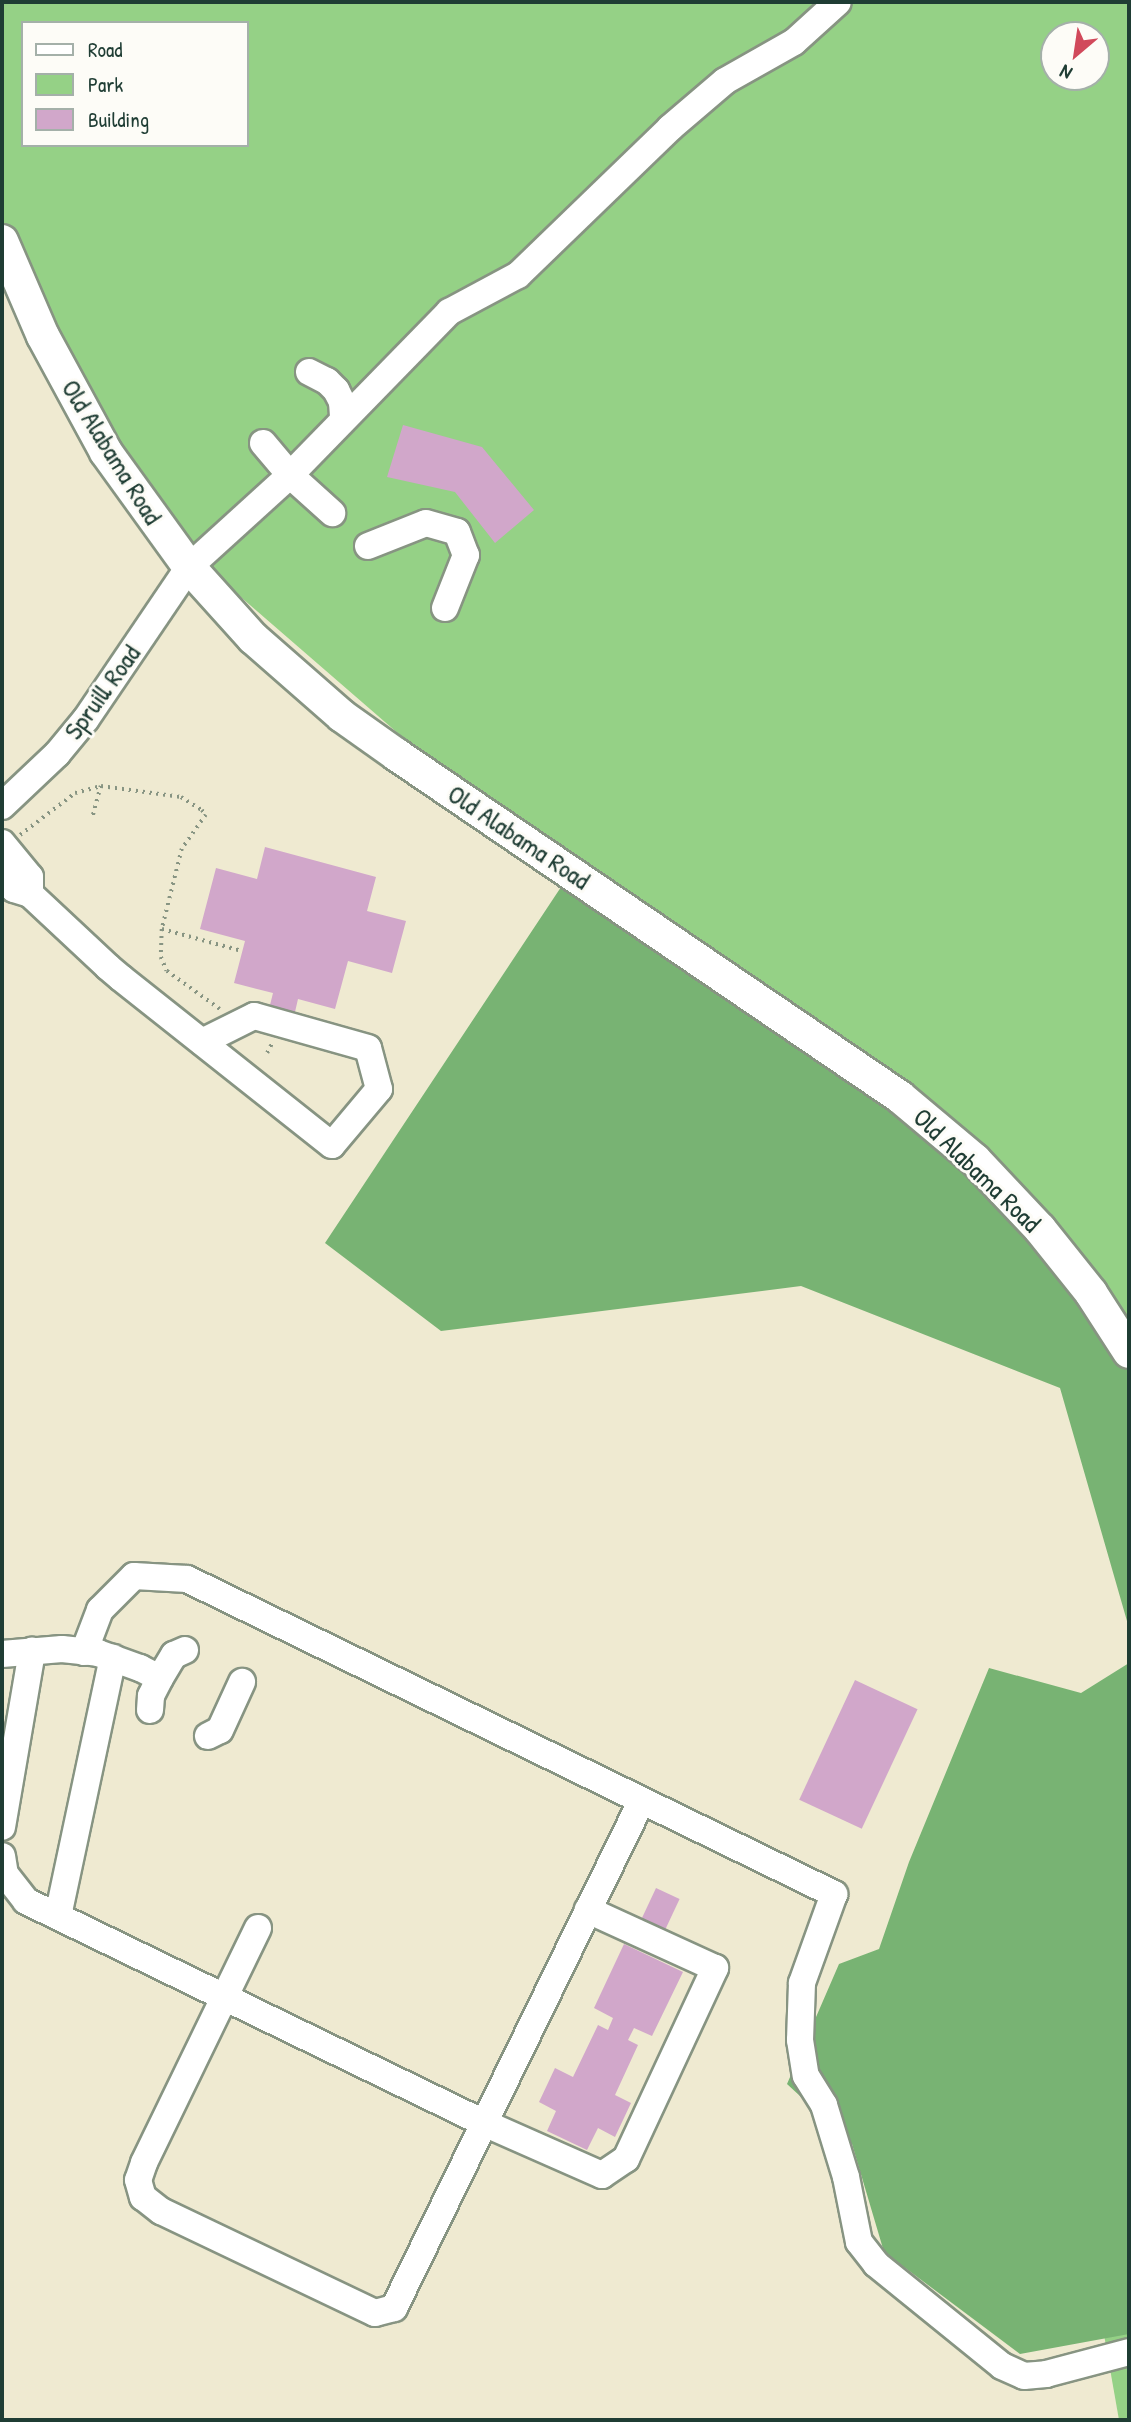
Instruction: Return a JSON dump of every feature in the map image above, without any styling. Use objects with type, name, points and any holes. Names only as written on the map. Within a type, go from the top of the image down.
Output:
[{"type":"main road","name":"Old Alabama Road","points":[[2,241],[74,397],[138,500],[189,567],[253,638],[342,716],[900,1097],[975,1160],[1040,1229],[1091,1293],[1129,1352]]},
{"type":"street","name":"Spruill Road","points":[[2,806],[57,754],[86,719],[189,567],[290,475],[343,417],[449,312],[518,275],[670,128],[724,80],[794,42],[838,2]]},
{"type":"street","points":[[309,372],[327,381],[336,390],[342,402],[343,417]]},
{"type":"street","points":[[263,443],[290,475],[332,513]]},
{"type":"street","points":[[368,546],[426,523],[457,532],[466,555],[445,608]]},
{"type":"street","points":[[3,845],[30,877],[30,894]]},
{"type":"street","points":[[2,877],[14,889],[30,894],[107,967],[202,1042],[332,1144],[379,1089],[368,1048],[254,1016],[202,1042]]},
{"type":"street","points":[[85,1651],[100,1610],[134,1576],[187,1579],[834,1894],[802,1983],[800,2040],[806,2076],[824,2105],[846,2177],[859,2242],[876,2264],[1002,2366],[1024,2376],[1046,2374],[1129,2352]]},
{"type":"street","points":[[150,1710],[151,1696],[160,1678],[174,1655],[186,1650]]},
{"type":"street","points":[[2,1827],[32,1651]]},
{"type":"street","points":[[2,1654],[85,1651],[113,1658],[160,1678]]},
{"type":"street","points":[[58,1916],[113,1658]]},
{"type":"street","points":[[208,1736],[220,1730],[242,1682]]},
{"type":"street","points":[[258,1928],[138,2180],[142,2197],[161,2211],[375,2313],[394,2308],[642,1800]]},
{"type":"street","points":[[2,1856],[5,1874],[26,1901],[484,2123],[602,2175],[626,2159],[715,1968],[588,1910]]},
{"type":"path","points":[[92,819],[101,786]]},
{"type":"path","points":[[3,845],[64,800],[84,789],[101,786],[181,797],[197,805],[206,815],[182,849],[162,929],[161,957],[167,971],[218,1010],[226,1007]]},
{"type":"path","points":[[162,929],[242,951]]},
{"type":"green space","points":[[2,2],[1129,2],[1129,1339],[430,761],[235,592],[99,442],[2,265]]},
{"type":"green space","points":[[567,878],[872,1088],[1043,1224],[1129,1353],[1129,1628],[1060,1388],[801,1286],[441,1331],[325,1243]]},
{"type":"green space","points":[[1129,1663],[1129,2334],[1020,2354],[884,2252],[852,2144],[787,2084],[839,1964],[879,1949],[909,1862],[989,1668],[1081,1693]]},
{"type":"green space","points":[[1129,2190],[1129,2420],[1119,2420],[1096,2289]]},
{"type":"building","points":[[403,425],[482,447],[534,510],[495,543],[455,492],[387,477]]},
{"type":"building","points":[[265,847],[376,877],[367,911],[406,921],[392,973],[348,961],[335,1009],[298,999],[295,1012],[270,1005],[273,993],[234,983],[245,941],[200,929],[216,868],[257,879]]},
{"type":"building","points":[[855,1680],[918,1709],[862,1829],[799,1800]]},
{"type":"building","points":[[656,1888],[680,1899],[663,1934],[640,1923]]},
{"type":"building","points":[[624,1944],[683,1972],[652,2036],[634,2028],[628,2040],[638,2045],[615,2095],[631,2103],[615,2137],[598,2128],[587,2150],[547,2131],[556,2111],[539,2102],[555,2068],[573,2077],[598,2025],[608,2030],[613,2018],[594,2008]]}]
